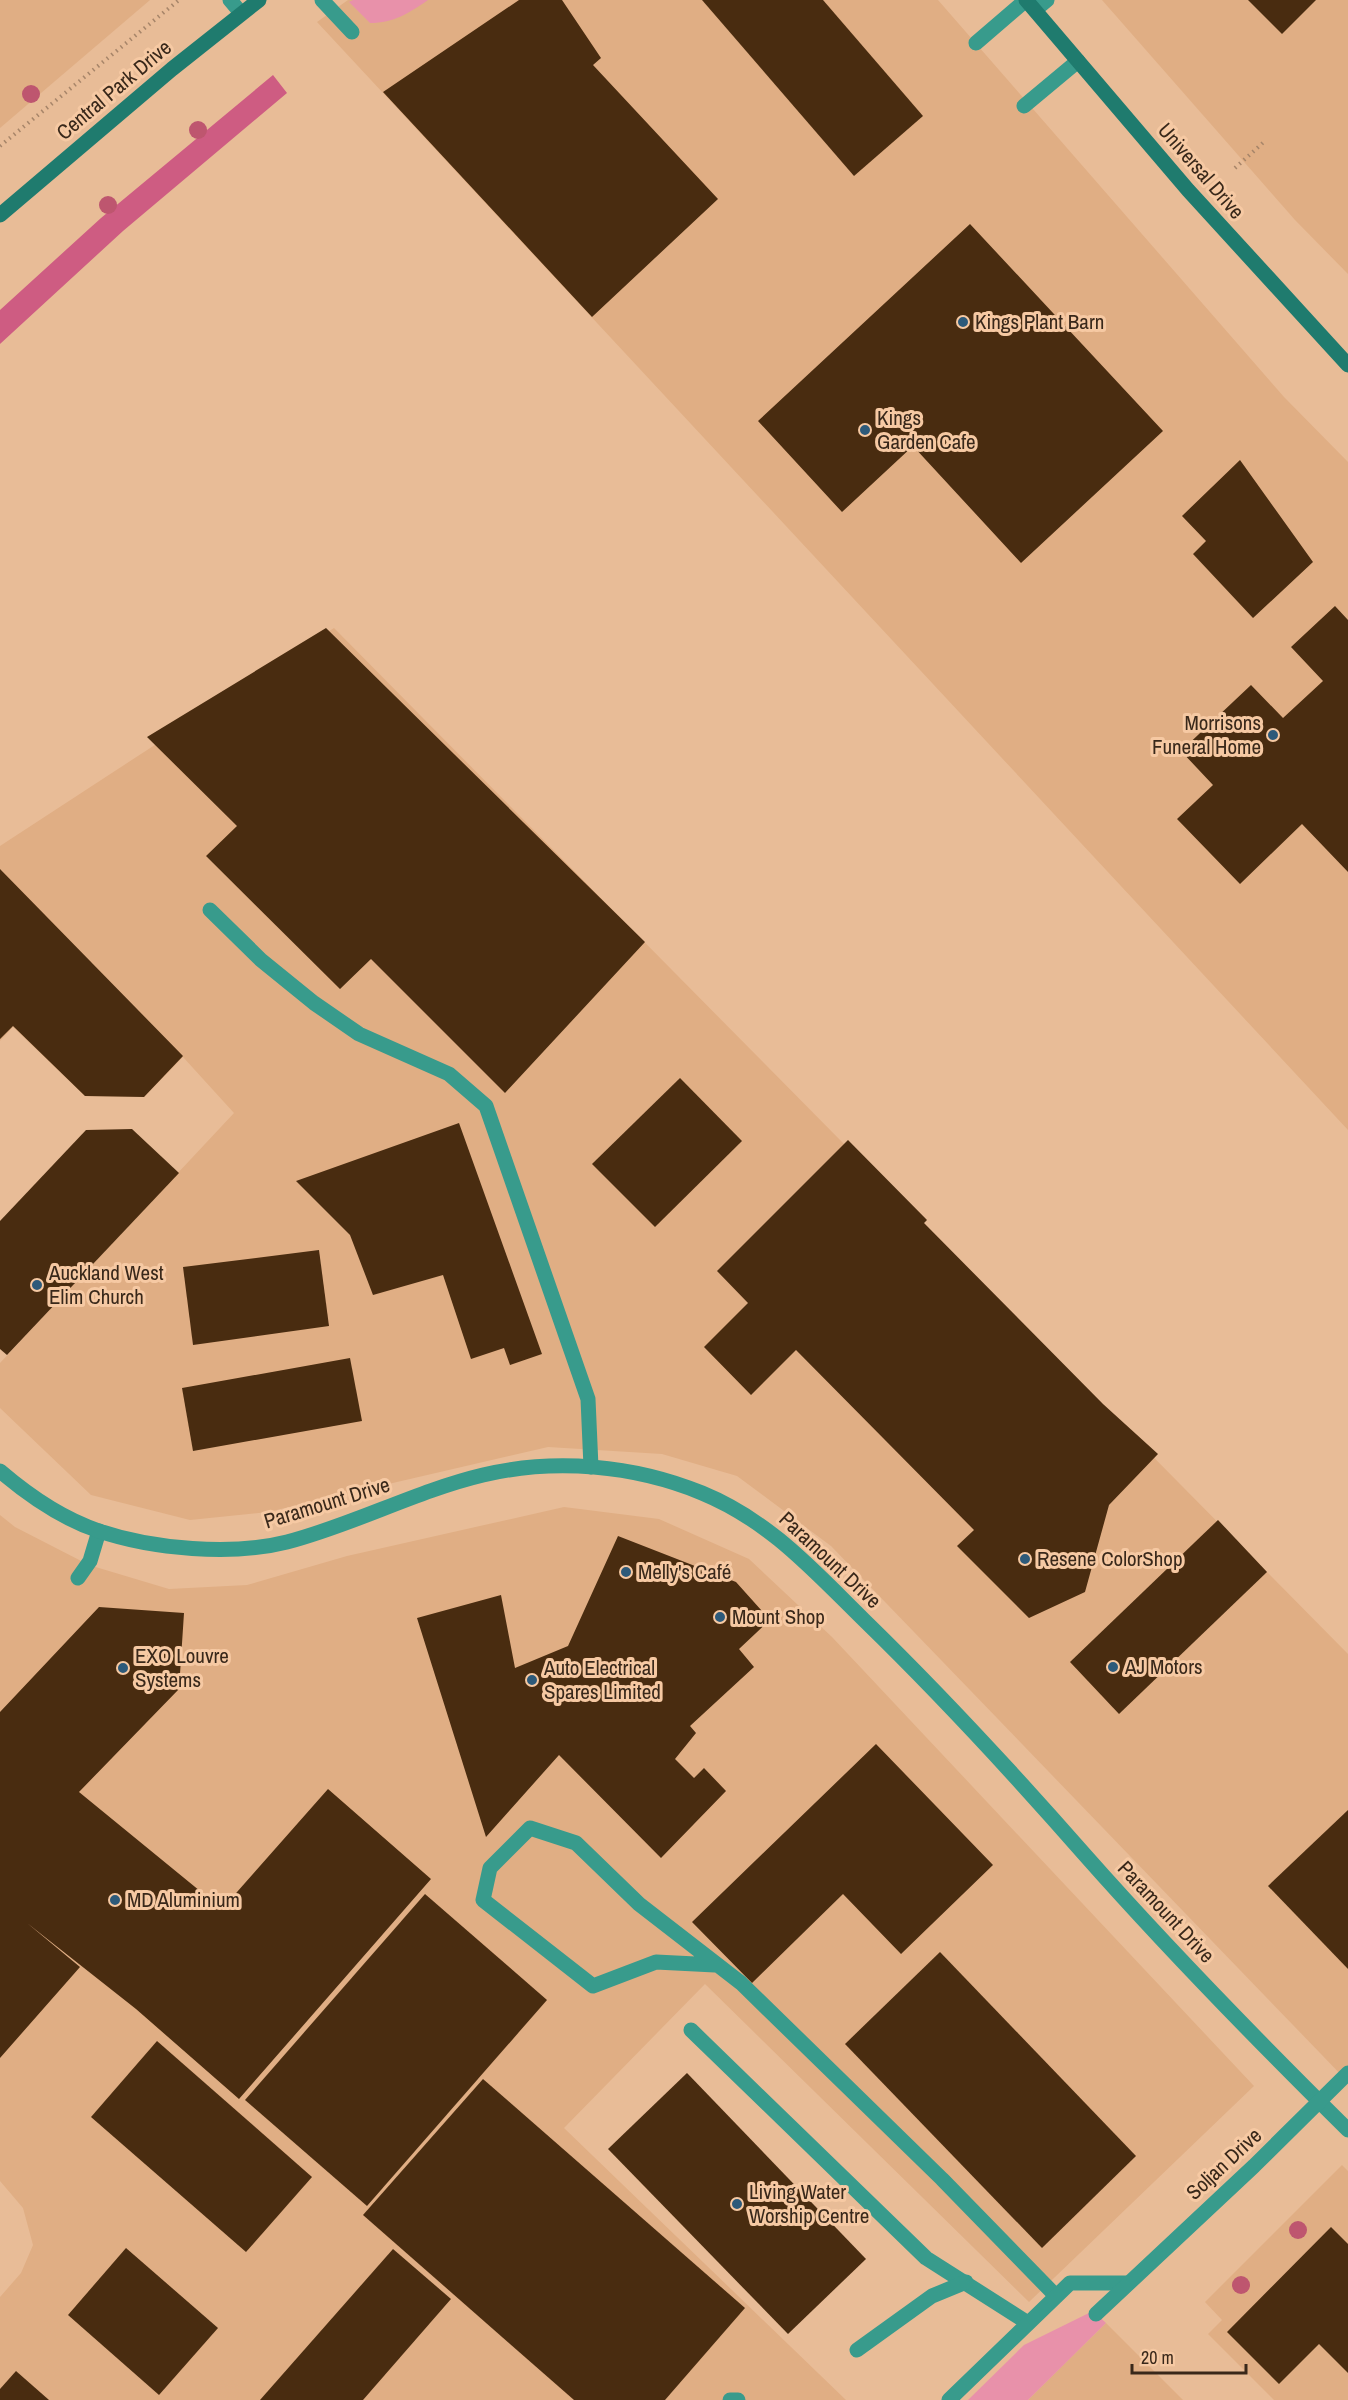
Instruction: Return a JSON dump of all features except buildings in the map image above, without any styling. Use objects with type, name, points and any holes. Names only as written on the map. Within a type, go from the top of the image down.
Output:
[{"type":"main road","name":"Central Park Drive","points":[[0,215],[154,84],[259,0]]},
{"type":"main road","name":"Universal Drive","points":[[1034,3],[1078,61],[1188,190],[1348,365]]},
{"type":"street","points":[[230,0],[241,13]]},
{"type":"street","points":[[322,0],[351,32]]},
{"type":"street","points":[[976,44],[1034,3]]},
{"type":"street","points":[[1024,106],[1078,61]]},
{"type":"street","points":[[210,910],[261,960],[314,1003],[359,1034],[449,1074],[486,1106],[588,1399],[591,1467]]},
{"type":"street","name":"Paramount Drive","points":[[0,1471],[53,1509],[99,1531],[182,1549],[235,1548],[284,1543],[483,1475],[541,1467],[591,1467],[642,1474],[701,1493],[741,1512],[774,1533],[906,1660],[1019,1778],[1199,1980],[1348,2130]]},
{"type":"street","points":[[78,1578],[90,1561],[99,1531]]},
{"type":"street","points":[[715,1965],[656,1962],[592,1986],[483,1900],[490,1868],[530,1828],[576,1843],[639,1904],[749,1991],[942,2179],[1056,2296]]},
{"type":"street","points":[[691,2030],[926,2258],[1028,2323]]},
{"type":"street","name":"Soljan Drive","points":[[1095,2314],[1254,2166],[1348,2073]]},
{"type":"street","points":[[857,2350],[932,2296],[966,2282]]},
{"type":"street","points":[[949,2400],[1070,2283],[1126,2283]]},
{"type":"street","points":[[730,2400],[738,2400]]},
{"type":"path","points":[[0,146],[179,0]]},
{"type":"path","points":[[1235,168],[1266,140]]},
{"type":"shaded area","points":[[0,0],[150,0],[0,128]]},
{"type":"shaded area","points":[[348,0],[938,0],[1284,397],[1348,462],[1348,1130],[317,22]]},
{"type":"shaded area","points":[[353,0],[428,0],[394,19],[370,23],[349,2]]},
{"type":"shaded area","points":[[1102,0],[1348,0],[1348,274],[1295,220]]},
{"type":"shaded area","points":[[273,75],[287,93],[123,231],[0,344],[0,310],[101,218]]},
{"type":"shaded area","points":[[334,628],[1348,1654],[1348,2082],[831,1546],[737,1476],[662,1454],[548,1447],[268,1512],[190,1520],[91,1495],[0,1408],[0,1363],[234,1113],[183,1057],[144,1097],[85,1096],[13,1027],[0,1041],[0,846]]},
{"type":"shaded area","points":[[564,1507],[659,1519],[749,1559],[832,1637],[1254,2086],[1029,2302],[705,1984],[564,2128],[846,2400],[0,2400],[0,2297],[21,2273],[33,2245],[23,2208],[0,2181],[0,1515],[15,1527],[89,1565],[169,1589],[247,1585],[347,1556]]},
{"type":"shaded area","points":[[1342,2165],[1348,2171],[1348,2400],[1274,2400],[1208,2334],[1222,2320],[1205,2302]]},
{"type":"shaded area","points":[[1093,2311],[1106,2323],[1028,2400],[968,2400],[1024,2345]]},
{"type":"shaded area","points":[[1106,2323],[1183,2400],[1028,2400]]},
{"type":"place","name":"Kings Plant Barn","points":[[963,322]]},
{"type":"place","name":"Kings Garden Cafe","points":[[865,430]]},
{"type":"place","name":"Morrisons Funeral Home","points":[[1273,735]]},
{"type":"place","name":"Auckland West Elim Church","points":[[37,1285]]},
{"type":"place","name":"Resene ColorShop","points":[[1025,1559]]},
{"type":"place","name":"Melly's Café","points":[[626,1572]]},
{"type":"place","name":"Mount Shop","points":[[720,1617]]},
{"type":"place","name":"AJ Motors","points":[[1113,1667]]},
{"type":"place","name":"EXO Louvre Systems","points":[[123,1668]]},
{"type":"place","name":"Auto Electrical Spares Limited","points":[[532,1680]]},
{"type":"place","name":"MD Aluminium","points":[[115,1900]]},
{"type":"place","name":"Living Water Worship Centre","points":[[737,2204]]}]
